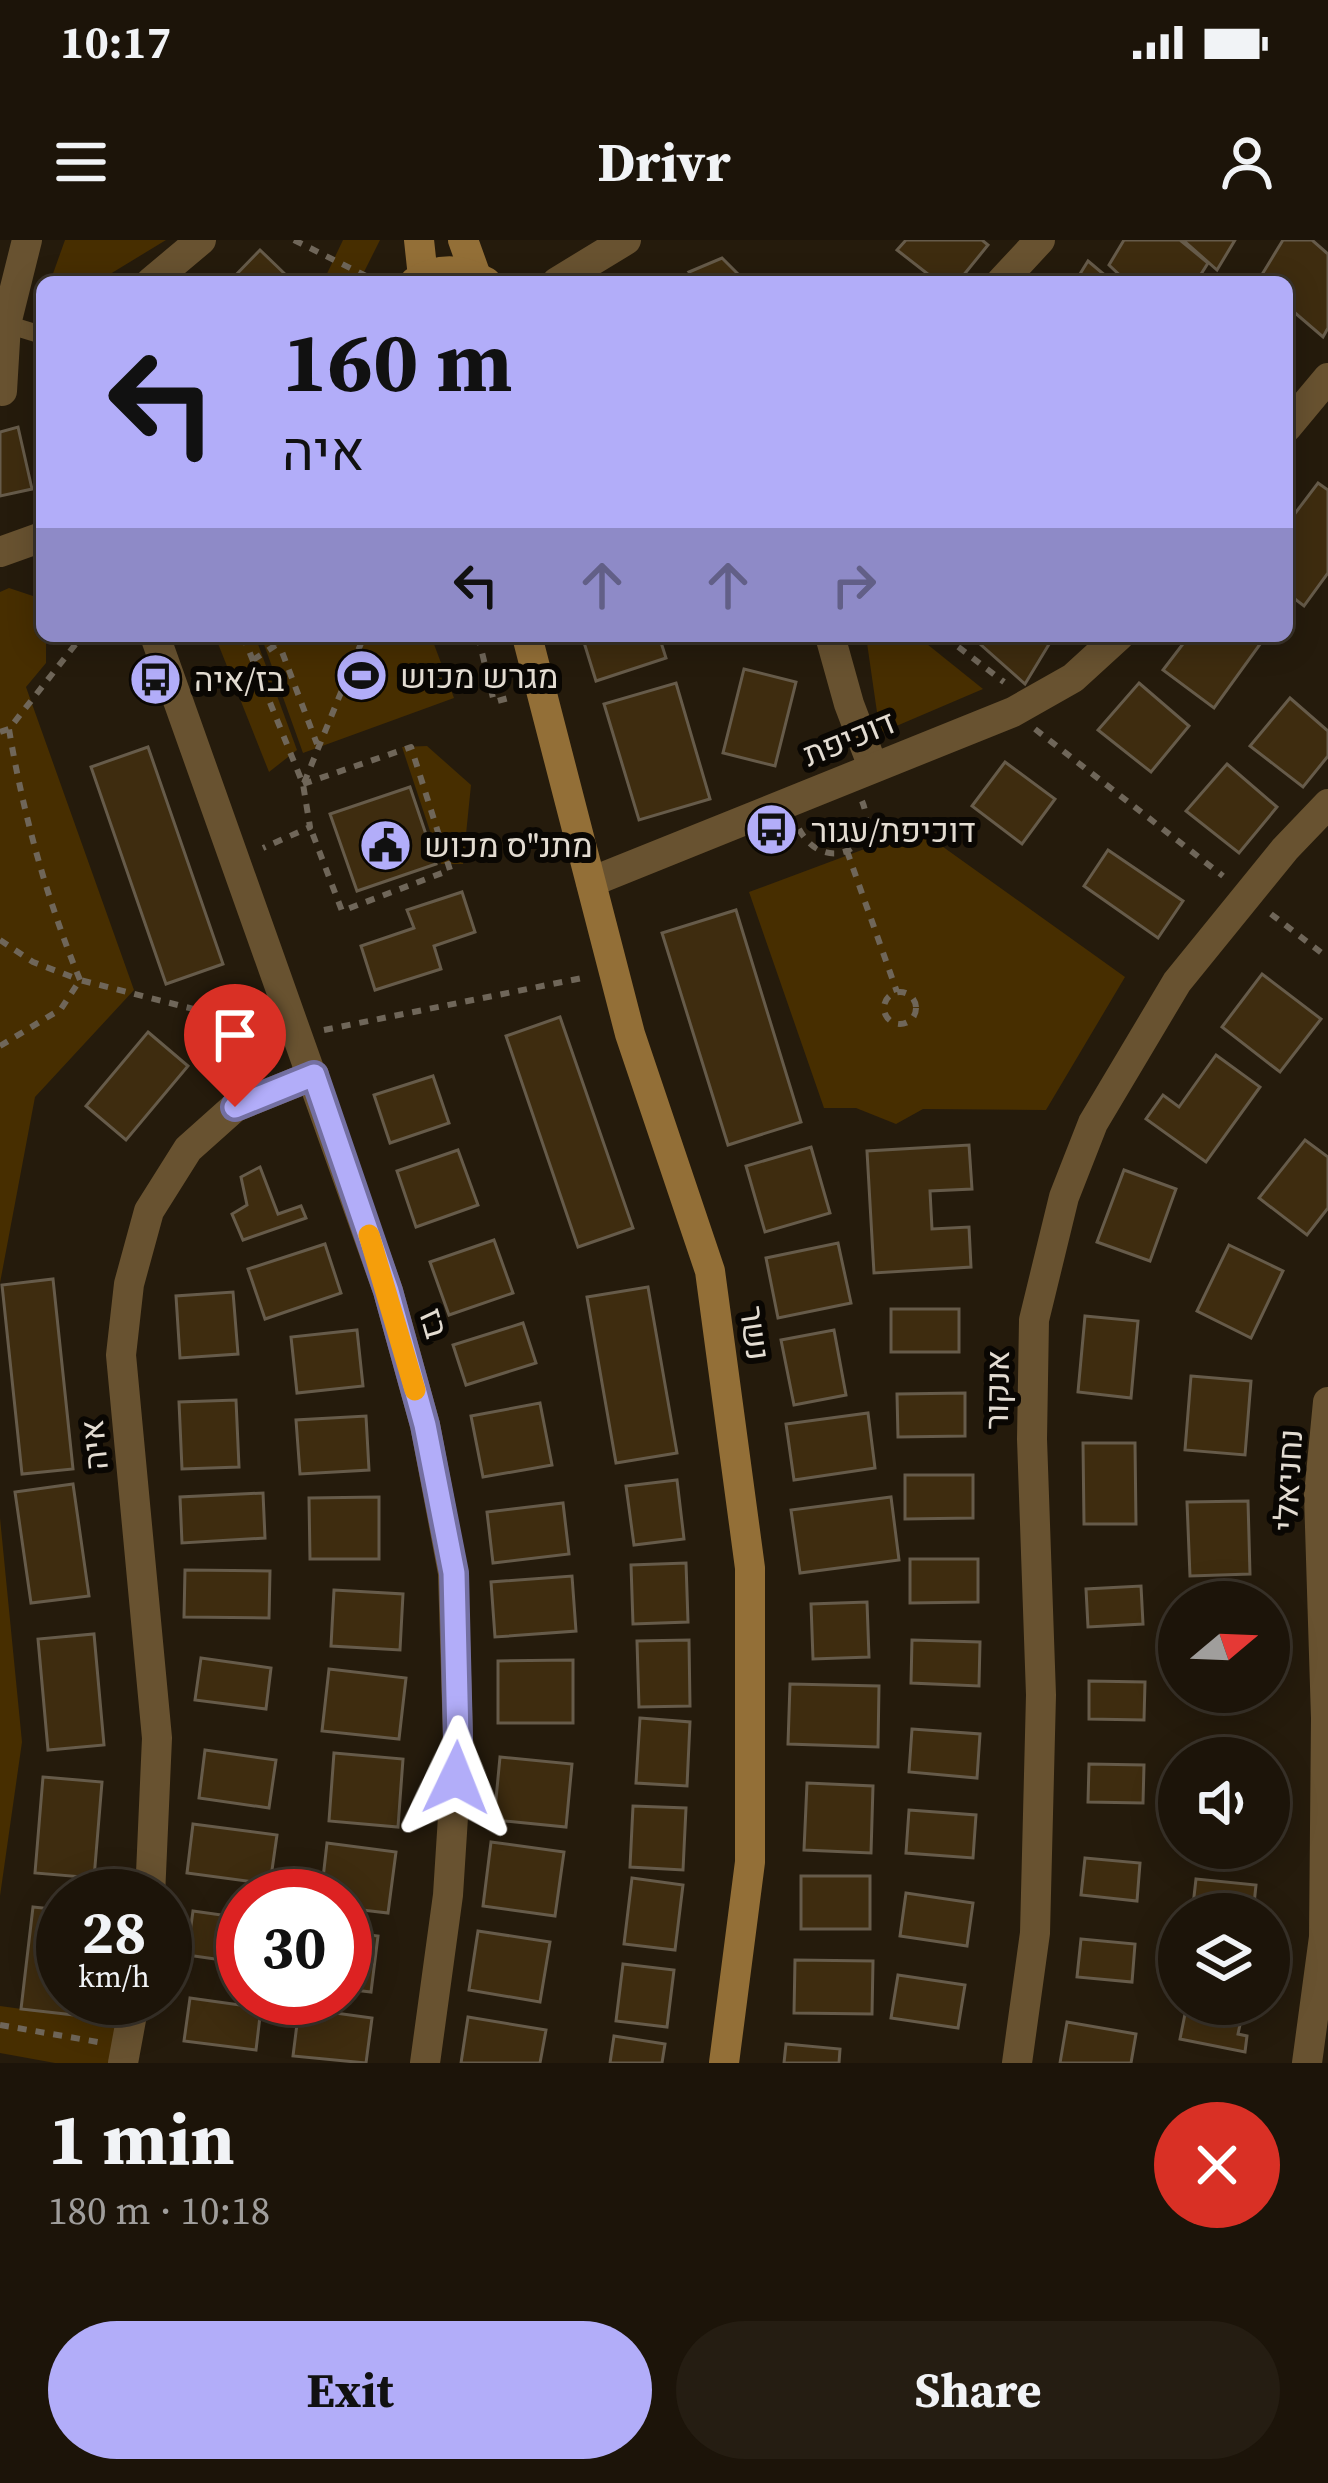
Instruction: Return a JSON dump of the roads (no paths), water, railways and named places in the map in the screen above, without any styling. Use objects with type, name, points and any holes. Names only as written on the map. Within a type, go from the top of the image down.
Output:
[{"type":"street","points":[[2,391],[6,324],[26,240]]},
{"type":"street","points":[[158,276],[201,240]]},
{"type":"street","points":[[419,240],[419,276]]},
{"type":"street","points":[[463,240],[480,276]]},
{"type":"street","points":[[567,276],[626,240]]},
{"type":"street","points":[[1007,276],[1040,240]]},
{"type":"street","points":[[429,276],[450,270],[471,276]]},
{"type":"street","points":[[1293,420],[1328,378]]},
{"type":"street","points":[[0,552],[36,539]]},
{"type":"street","name":"בז","points":[[157,642],[388,1291],[425,1425],[454,1573],[458,1739],[448,1895],[425,2063]]},
{"type":"street","name":"נשר","points":[[528,642],[630,1034],[710,1271],[750,1568],[750,1862],[724,2063]]},
{"type":"street","points":[[832,642],[862,771]]},
{"type":"street","name":"דוכיפת","points":[[591,882],[1022,707],[1073,678],[1112,642]]},
{"type":"street","name":"אנקור","points":[[1017,2063],[1035,1933],[1038,1838],[1041,1695],[1032,1439],[1034,1320],[1064,1197],[1094,1123],[1177,982],[1328,804]]},
{"type":"street","name":"איה","points":[[151,1869],[158,1738],[121,1355],[129,1284],[149,1211],[188,1149],[235,1107],[314,1075]]},
{"type":"street","name":"נחניאלי","points":[[1307,2063],[1324,1936],[1326,1718],[1319,1495],[1328,1402]]},
{"type":"street","points":[[124,2055],[130,2025]]},
{"type":"lane","points":[[6,324],[36,333]]},
{"type":"place","name":"מגרש מכוש","points":[[361,676]]},
{"type":"place","name":"בז/איה","points":[[155,679]]},
{"type":"place","name":"דוכיפת/עגור","points":[[772,830]]},
{"type":"place","name":"מתנ\"ס מכוש","points":[[385,845]]}]
